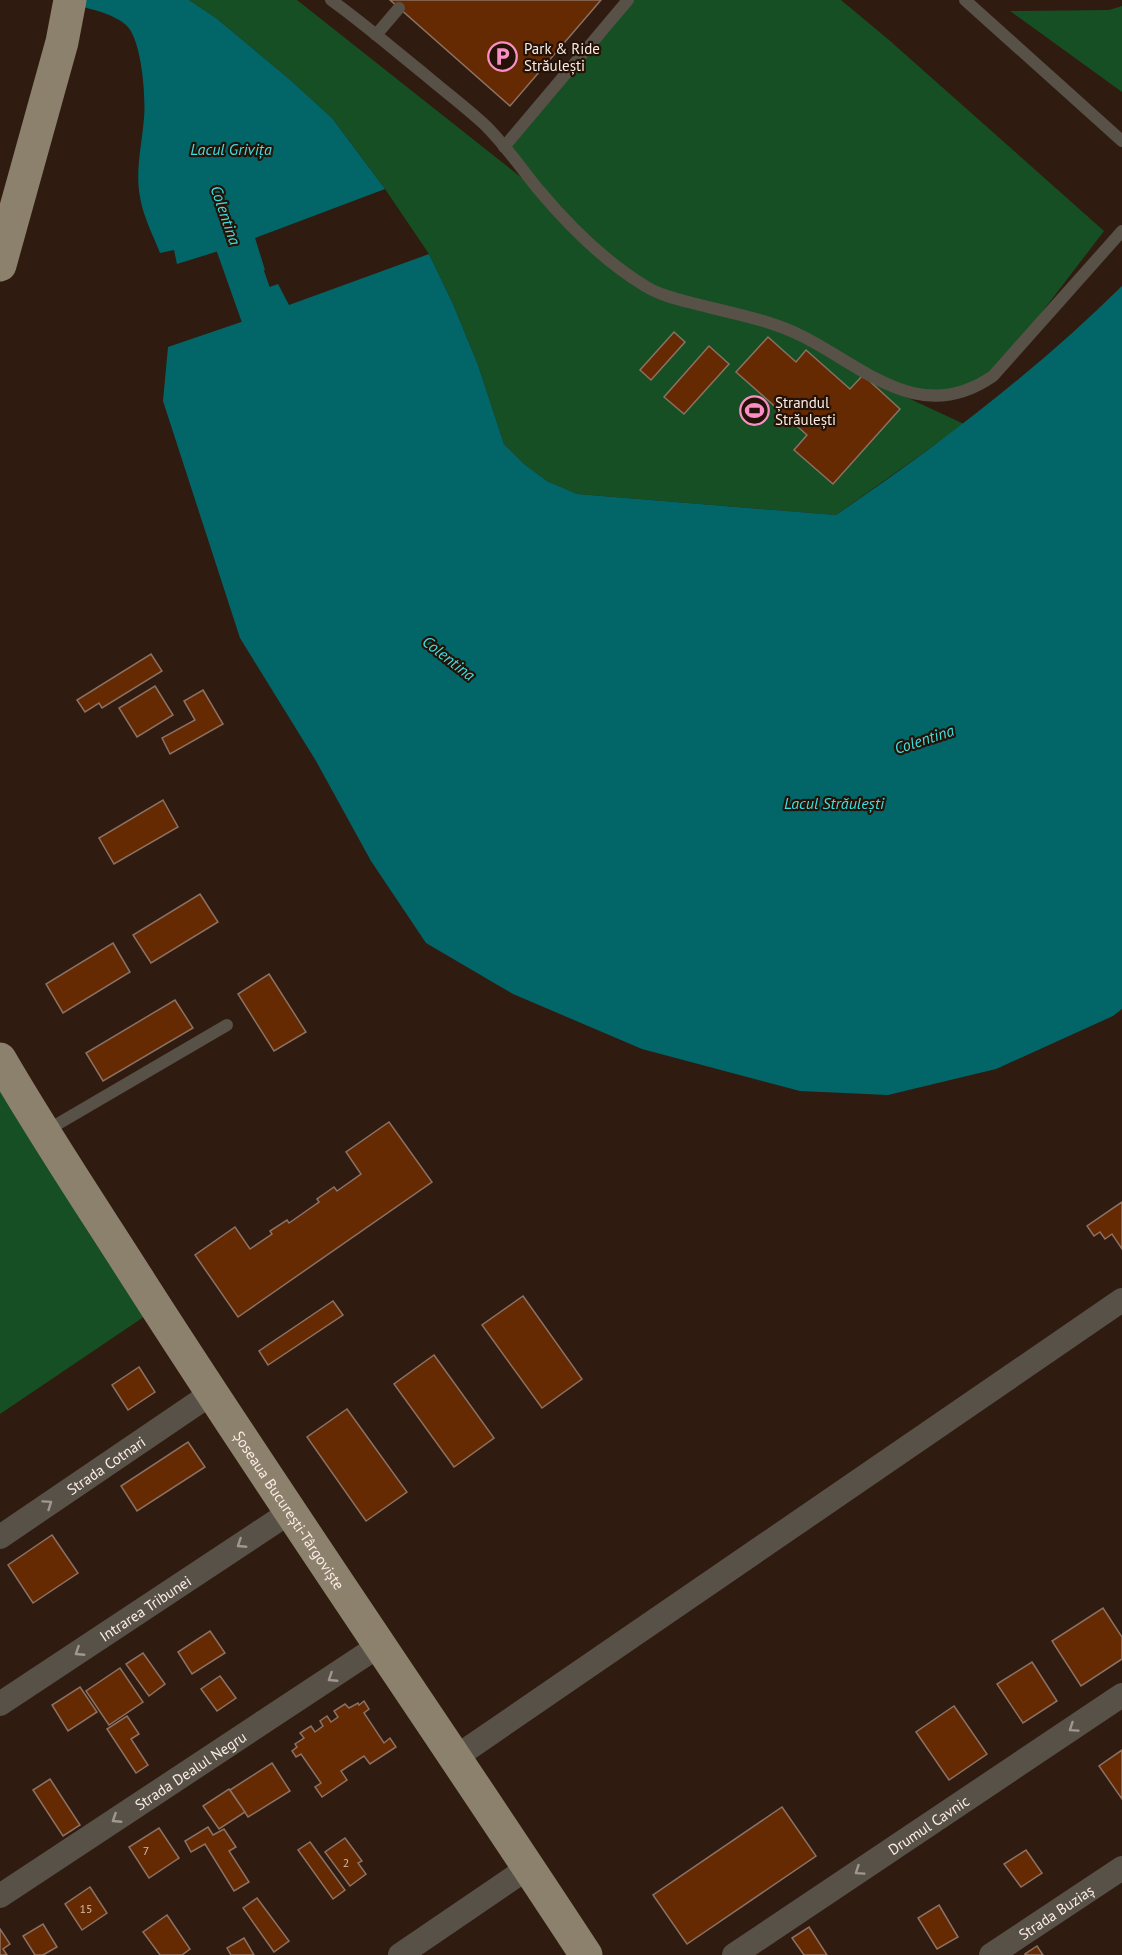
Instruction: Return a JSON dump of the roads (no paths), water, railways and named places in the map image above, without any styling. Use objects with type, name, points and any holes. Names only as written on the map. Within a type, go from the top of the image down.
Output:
[{"type":"main road","points":[[0,264],[62,42],[70,0]]},
{"type":"main road","name":"Șoseaua București-Târgoviște","points":[[4,1075],[44,1132],[290,1512],[456,1756],[586,1955]]},
{"type":"street","points":[[456,1756],[1122,1300]]},
{"type":"street","name":"Strada Cotnari","points":[[0,1537],[212,1393]]},
{"type":"street","name":"Intrarea Tribunei","points":[[0,1704],[290,1512]]},
{"type":"street","name":"Strada Dealul Negru","points":[[0,1896],[380,1645]]},
{"type":"street","name":"Drumul Cavnic","points":[[734,1955],[1122,1695]]},
{"type":"street","points":[[400,1955],[529,1867]]},
{"type":"street","name":"Strada Buziaș","points":[[991,1955],[1122,1868]]},
{"type":"lane","points":[[504,147],[628,0]]},
{"type":"lane","points":[[965,0],[1122,141]]},
{"type":"lane","points":[[338,2],[485,125],[549,203],[575,230],[627,274],[647,287],[672,297],[786,329],[906,393],[945,395],[962,392],[980,385],[993,376],[1122,231]]},
{"type":"lane","points":[[376,35],[399,8]]},
{"type":"lane","points":[[44,1132],[227,1025]]},
{"type":"water","name":"Lacul Grivița","points":[[53,0],[189,0],[216,18],[332,118],[385,189],[255,238],[265,270],[231,281],[222,250],[177,264],[174,250],[160,253],[141,204],[139,167],[144,97],[142,69],[131,32],[126,25],[111,16]]},
{"type":"water","name":"Lacul Străulești","points":[[429,254],[478,365],[504,444],[524,464],[547,481],[577,494],[836,515],[984,407],[1055,348],[1122,286],[1122,1009],[1113,1016],[996,1069],[888,1095],[800,1091],[642,1049],[513,994],[426,943],[371,861],[316,761],[240,638],[163,401],[168,347],[250,319],[244,296],[278,284],[289,305]]},
{"type":"waterway","name":"Colentina","points":[[229,229],[269,342]]},
{"type":"place","name":"Park & Ride Străulești","points":[[503,57]]},
{"type":"place","name":"Ștrandul Străulești","points":[[754,411]]}]
